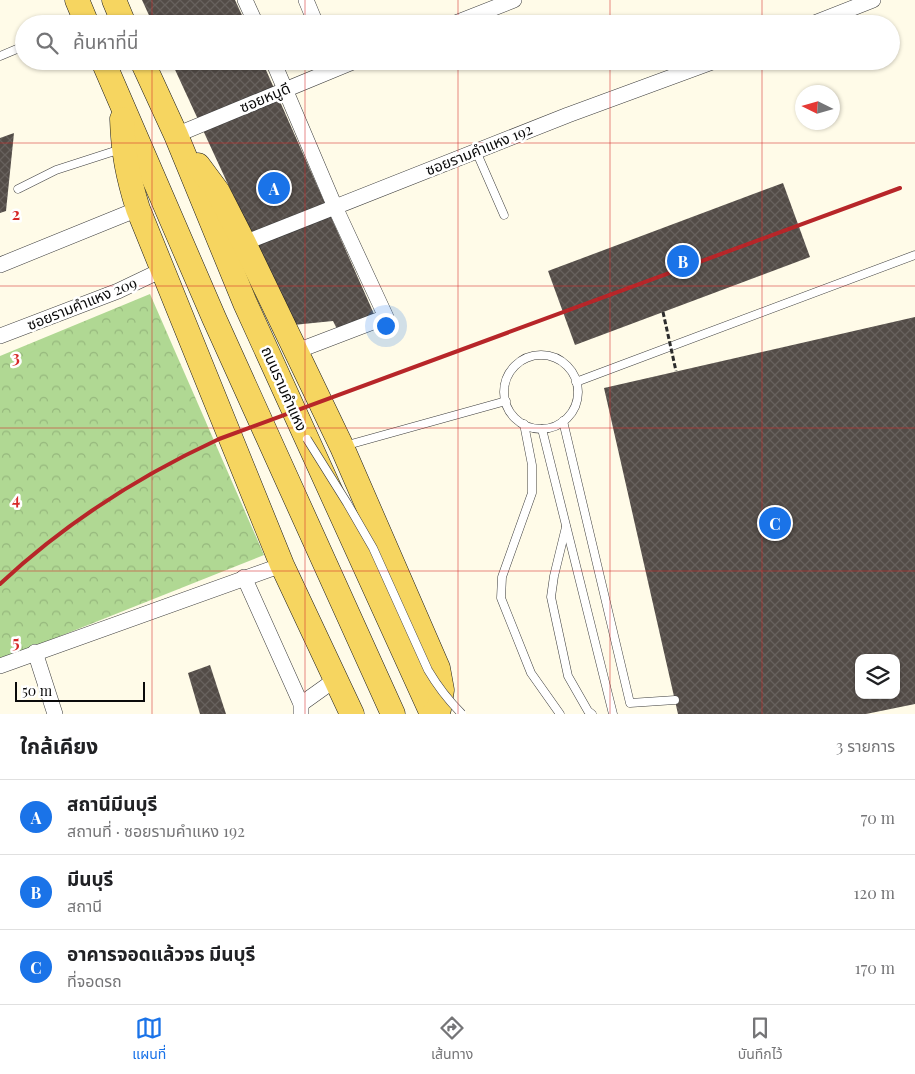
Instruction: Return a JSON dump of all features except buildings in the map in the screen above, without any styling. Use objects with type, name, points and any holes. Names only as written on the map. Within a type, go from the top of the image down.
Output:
[{"type":"main road","points":[[114,0],[120,15]]},
{"type":"main road","points":[[107,70],[214,318],[393,714]]},
{"type":"main road","name":"ถนนรามคำแหง","points":[[146,70],[176,135],[245,303],[432,714]]},
{"type":"main road","points":[[122,105],[123,148],[129,179],[138,209],[282,565],[352,714]]},
{"type":"main road","points":[[176,135],[218,192],[297,351],[342,447],[438,668],[442,690],[439,709],[432,714]]},
{"type":"street","points":[[245,0],[252,15]]},
{"type":"street","points":[[306,0],[312,15]]},
{"type":"street","points":[[475,15],[514,0]]},
{"type":"street","points":[[835,15],[873,0]]},
{"type":"street","points":[[277,70],[335,207],[386,316],[297,351]]},
{"type":"street","name":"ซอยหนูดี","points":[[176,135],[286,90],[324,70]]},
{"type":"street","name":"ซอยรามคำแหง 192","points":[[244,243],[568,115],[690,70]]},
{"type":"street","points":[[0,266],[138,209]]},
{"type":"street","name":"ซอยรามคำแหง 209","points":[[0,336],[118,291],[162,270]]},
{"type":"street","points":[[0,666],[244,577],[282,565]]},
{"type":"street","points":[[244,577],[301,709],[336,679]]},
{"type":"street","points":[[35,652],[55,714]]},
{"type":"lane","points":[[0,56],[15,50]]},
{"type":"lane","points":[[18,189],[56,170],[123,148]]},
{"type":"lane","points":[[476,151],[504,215]]},
{"type":"lane","points":[[576,382],[915,255]]},
{"type":"lane","points":[[538,355],[550,356],[561,361],[570,369],[578,390],[576,402],[571,413],[553,427],[542,429],[528,426],[517,420],[509,410],[506,401],[504,385],[509,373],[517,364],[527,358],[538,355]]},
{"type":"lane","points":[[342,447],[506,401]]},
{"type":"lane","points":[[563,421],[630,703],[675,700]]},
{"type":"lane","points":[[524,424],[532,466],[532,493],[502,577],[502,598],[531,673],[560,714]]},
{"type":"lane","points":[[542,429],[613,714]]},
{"type":"lane","points":[[307,439],[373,548],[437,686],[447,700],[462,714]]},
{"type":"lane","points":[[566,526],[551,597],[568,676],[588,711],[592,714]]},
{"type":"path","points":[[664,312],[676,371]]},
{"type":"green space","points":[[150,294],[264,555],[0,660],[0,356]]},
{"type":"railway","points":[[0,584],[50,541],[131,485],[219,439],[900,188]]},
{"type":"place","name":"สถานีมีนบุรี","points":[[274,188]]},
{"type":"place","name":"มีนบุรี","points":[[683,261]]},
{"type":"place","name":"อาคารจอดแล้วจร มีนบุรี","points":[[775,523]]}]
